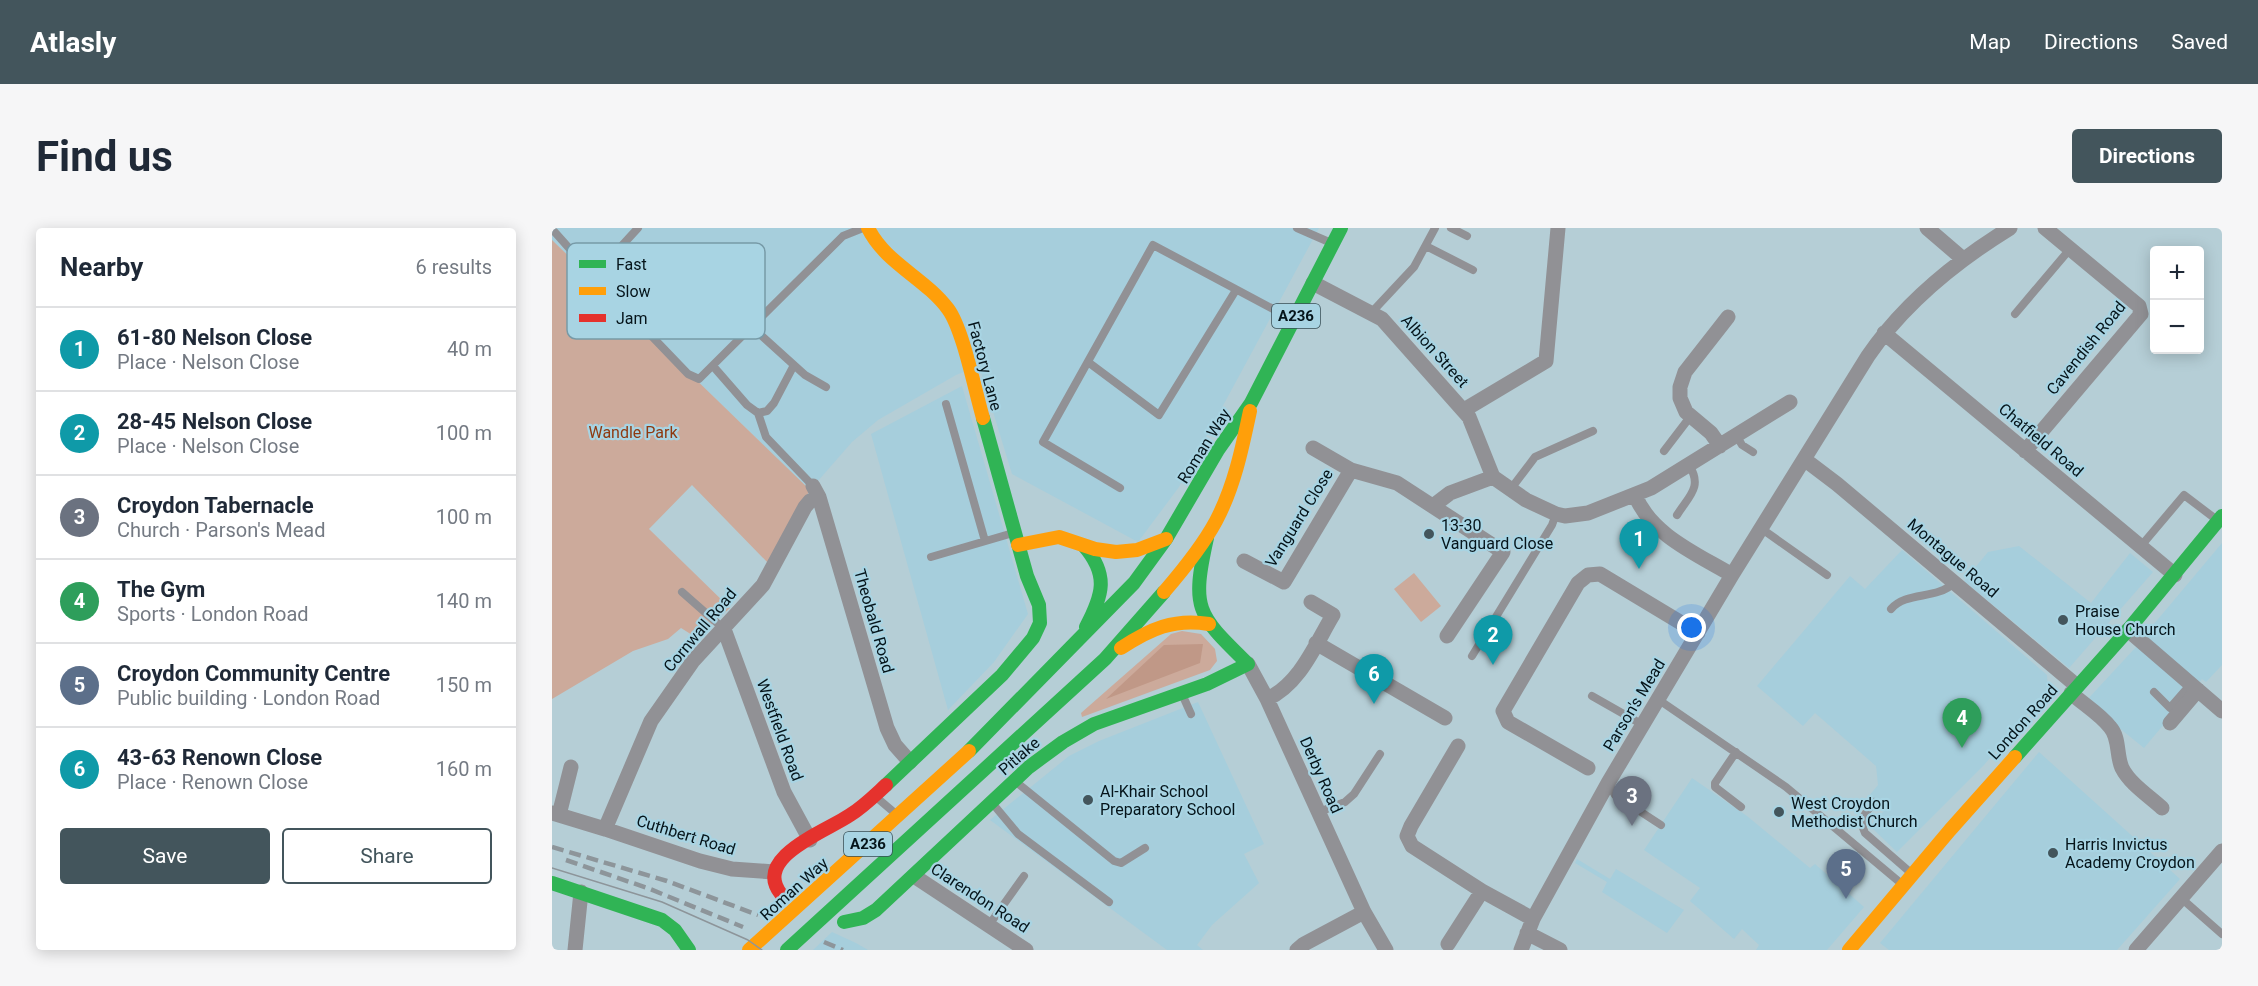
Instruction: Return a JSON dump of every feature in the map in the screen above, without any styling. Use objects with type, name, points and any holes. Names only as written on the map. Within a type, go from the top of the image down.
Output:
[{"type":"street","name":"Factory Lane","points":[[868,228],[876,243],[942,300],[955,319],[1027,576],[1041,611],[1037,631],[1003,673],[956,721],[910,762]]},
{"type":"street","name":"A236","points":[[1251,403],[1341,228]]},
{"type":"street","points":[[1464,410],[1546,361],[1549,352],[1558,228]]},
{"type":"street","points":[[1927,228],[1964,259]]},
{"type":"street","name":"Parson's Mead","points":[[1521,950],[1530,926],[1608,783],[1732,575],[1884,333],[1915,299],[1964,259],[2010,228]]},
{"type":"street","name":"Cavendish Road","points":[[2025,451],[2141,314],[2139,306],[2045,228]]},
{"type":"street","name":"Albion Street","points":[[1313,283],[1371,313],[1393,330],[1464,410],[1493,477]]},
{"type":"street","points":[[1720,446],[1711,433],[1690,417],[1681,403],[1680,382],[1685,372],[1728,317]]},
{"type":"street","name":"Chatfield Road","points":[[1884,333],[2175,575]]},
{"type":"street","points":[[1433,506],[1450,493],[1493,477],[1542,509],[1565,516],[1588,513],[1635,495],[1689,465],[1790,402]]},
{"type":"street","name":"Roman Way","points":[[787,950],[1105,659],[1152,606],[1208,535],[1240,460],[1251,403]]},
{"type":"street","name":"Roman Way","points":[[749,950],[985,737],[1134,583],[1166,539],[1218,450],[1251,403]]},
{"type":"street","name":"Vanguard Close","points":[[1313,448],[1351,470],[1397,483],[1503,552],[1447,636]]},
{"type":"street","name":"Montague Road","points":[[1804,459],[1813,464],[1954,583],[2074,690],[2111,728],[2122,769],[2162,808]]},
{"type":"street","name":"Vanguard Close","points":[[1244,561],[1284,582],[1351,470]]},
{"type":"street","name":"Cornwall Road","points":[[605,829],[651,721],[693,661],[763,585],[805,507],[816,492]]},
{"type":"street","name":"Theobald Road","points":[[816,492],[886,728],[895,745],[910,762]]},
{"type":"street","points":[[1635,495],[1648,518],[1665,534],[1732,575]]},
{"type":"street","name":"London Road","points":[[1849,950],[1908,879],[2128,630],[2220,519]]},
{"type":"street","name":"Derby Road","points":[[1208,535],[1198,585],[1198,597],[1202,610],[1209,624],[1248,664],[1267,699],[1364,912],[1386,950]]},
{"type":"street","points":[[1016,538],[1061,537],[1100,550],[1131,552],[1166,539]]},
{"type":"street","points":[[1080,638],[1098,602],[1102,588],[1102,576],[1098,566],[1092,554],[1084,546]]},
{"type":"street","points":[[1608,783],[1591,770],[1508,722],[1505,717],[1505,705],[1578,583],[1588,575],[1600,574],[1698,633]]},
{"type":"street","points":[[1267,699],[1286,688],[1333,615],[1311,602]]},
{"type":"street","points":[[1105,659],[1138,637],[1180,620],[1209,624]]},
{"type":"street","name":"Westfield Road","points":[[724,629],[784,792],[810,840]]},
{"type":"street","points":[[2128,630],[2222,711]]},
{"type":"street","points":[[1316,643],[1445,718]]},
{"type":"street","name":"Pitlake","points":[[844,922],[856,921],[871,914],[1052,749],[1094,724],[1207,684],[1248,664]]},
{"type":"street","points":[[2170,723],[2194,687]]},
{"type":"street","points":[[1458,746],[1407,836],[1412,846],[1482,891],[1560,950]]},
{"type":"street","points":[[781,894],[774,884],[774,872],[783,859],[875,795],[910,762]]},
{"type":"street","name":"Cuthbert Road","points":[[572,767],[555,814],[700,861],[732,869],[774,872]]},
{"type":"street","points":[[2136,950],[2222,851]]},
{"type":"street","name":"Clarendon Road","points":[[914,876],[1026,950]]},
{"type":"street","points":[[552,883],[662,920],[675,930],[689,950]]},
{"type":"street","points":[[1448,944],[1482,891]]},
{"type":"street","points":[[575,950],[581,892]]},
{"type":"street","points":[[1297,950],[1364,912]]},
{"type":"lane","points":[[624,243],[638,228]]},
{"type":"lane","points":[[765,316],[843,236],[863,228]]},
{"type":"lane","points":[[1297,228],[1333,244]]},
{"type":"lane","points":[[1371,313],[1414,267],[1435,228]]},
{"type":"lane","points":[[1451,228],[1467,236]]},
{"type":"lane","points":[[552,229],[567,246]]},
{"type":"lane","points":[[1120,488],[1043,442],[1153,246],[1294,320]]},
{"type":"lane","points":[[1426,246],[1473,270]]},
{"type":"lane","points":[[2015,314],[2070,249]]},
{"type":"lane","points":[[1088,362],[1159,415],[1236,290]]},
{"type":"lane","points":[[654,339],[688,374],[699,379],[741,339]]},
{"type":"lane","points":[[765,339],[805,375],[826,387]]},
{"type":"lane","points":[[758,413],[767,411],[774,403],[794,365]]},
{"type":"lane","points":[[713,366],[747,405],[758,413],[766,437],[816,492]]},
{"type":"lane","points":[[946,404],[985,541]]},
{"type":"lane","points":[[1664,451],[1690,417]]},
{"type":"lane","points":[[1510,490],[1534,457],[1593,430]]},
{"type":"lane","points":[[1736,435],[1742,445],[1753,452]]},
{"type":"lane","points":[[1677,515],[1696,485],[1696,478],[1689,465]]},
{"type":"lane","points":[[2141,546],[2184,495],[2220,519]]},
{"type":"lane","points":[[1472,656],[1552,525],[1556,514]]},
{"type":"lane","points":[[1762,529],[1827,575]]},
{"type":"lane","points":[[931,557],[985,541],[1016,538]]},
{"type":"lane","points":[[1891,609],[1899,600],[1945,591],[1954,583]]},
{"type":"lane","points":[[682,592],[724,629]]},
{"type":"lane","points":[[2154,692],[2170,708],[2194,687]]},
{"type":"lane","points":[[1181,692],[1191,714]]},
{"type":"lane","points":[[1592,696],[1643,725]]},
{"type":"lane","points":[[1659,700],[1786,787],[1908,879]]},
{"type":"lane","points":[[1736,752],[1714,787],[1741,807]]},
{"type":"lane","points":[[1318,812],[1345,802],[1354,794],[1380,754]]},
{"type":"lane","points":[[1015,781],[1114,861],[1121,863],[1145,848]]},
{"type":"lane","points":[[1608,783],[1615,795],[1661,825]]},
{"type":"lane","points":[[875,795],[904,821]]},
{"type":"lane","points":[[1874,802],[1861,818],[1864,833],[1908,879]]},
{"type":"lane","points":[[992,803],[1018,834],[1109,902]]},
{"type":"lane","points":[[988,925],[1024,876]]},
{"type":"lane","points":[[2181,898],[2222,934]]},
{"type":"shaded area","points":[[552,228],[1319,228],[1179,487],[1138,542],[1012,474],[979,366],[956,375],[878,420],[852,442],[810,490],[654,339],[765,339],[765,243],[567,243],[567,255],[552,240]]},
{"type":"shaded area","points":[[962,386],[1028,614],[994,662],[948,710],[871,434]]},
{"type":"shaded area","points":[[2222,543],[2222,665],[2206,682],[2202,679],[2144,748],[2086,701],[2149,633],[2149,629]]},
{"type":"shaded area","points":[[2019,546],[2091,603],[2130,553],[2153,572],[2069,668],[1964,581],[1988,552]]},
{"type":"shaded area","points":[[1902,550],[2047,675],[2048,690],[1984,765],[1897,852],[1873,829],[1874,821],[1884,811],[1868,797],[1878,785],[1876,766],[1815,713],[1803,726],[1757,686],[1850,576],[1865,589]]},
{"type":"shaded area","points":[[1203,644],[1200,663],[1106,699],[1164,645]]},
{"type":"shaded area","points":[[1198,702],[1264,844],[1244,854],[1259,883],[1212,925],[1197,945],[1203,950],[1167,950],[990,820],[1069,756],[1099,741]]},
{"type":"shaded area","name":"Harris Invictus Academy Croydon","points":[[2039,752],[2180,879],[2117,950],[1889,950],[1880,943]]},
{"type":"shaded area","points":[[1692,778],[1747,816],[1810,868],[1815,864],[1864,907],[1827,950],[1756,950],[1759,945],[1742,929],[1734,939],[1690,901],[1700,888],[1644,850]]},
{"type":"shaded area","points":[[1577,859],[1610,879],[1616,869],[1684,910],[1667,933],[1602,892],[1607,882],[1575,863]]},
{"type":"shaded area","points":[[832,932],[856,943],[868,950],[813,950]]},
{"type":"green space","name":"Wandle Park","points":[[552,240],[567,255],[567,339],[654,339],[810,490],[768,563],[692,485],[649,529],[730,608],[697,638],[681,628],[668,639],[633,651],[552,699]]},
{"type":"green space","points":[[1414,573],[1441,606],[1421,622],[1394,589]]},
{"type":"green space","points":[[1182,631],[1201,634],[1215,649],[1217,661],[1210,670],[1082,717],[1081,713],[1171,634]]},
{"type":"tram line","points":[[552,868],[662,902],[748,940],[762,950]]},
{"type":"railway","points":[[552,847],[667,881],[758,915]]},
{"type":"railway","points":[[566,860],[650,889],[743,927]]},
{"type":"railway","points":[[824,942],[843,950]]},
{"type":"traffic: fast","points":[[969,751],[1134,583],[1166,539],[1218,450],[1251,403],[1341,228]]},
{"type":"traffic: fast","points":[[886,785],[1002,675],[1033,638],[1040,623],[1039,605],[1027,576],[983,418]]},
{"type":"traffic: fast","points":[[2015,757],[2128,630],[2222,516]]},
{"type":"traffic: fast","points":[[844,922],[863,918],[876,910],[1029,767],[1063,742],[1094,724],[1207,684],[1248,664],[1218,633],[1202,609],[1199,581],[1207,538]]},
{"type":"traffic: fast","points":[[1084,546],[1097,566],[1101,585],[1096,605],[1086,627]]},
{"type":"traffic: fast","points":[[787,950],[1105,659],[1164,592]]},
{"type":"traffic: fast","points":[[552,883],[662,920],[675,930],[689,950]]},
{"type":"traffic: slow","points":[[868,228],[884,251],[928,288],[948,309],[964,345],[983,418]]},
{"type":"traffic: slow","points":[[1164,592],[1211,531],[1222,508],[1237,468],[1250,411]]},
{"type":"traffic: slow","points":[[1018,545],[1059,537],[1095,549],[1116,552],[1137,550],[1166,539]]},
{"type":"traffic: slow","points":[[1121,648],[1152,630],[1173,624],[1209,624]]},
{"type":"traffic: slow","points":[[749,950],[969,751]]},
{"type":"traffic: slow","points":[[1849,950],[2015,757]]},
{"type":"traffic: jam","points":[[781,894],[775,881],[776,868],[784,857],[810,837],[855,812],[886,785]]},
{"type":"place","name":"13-30 Vanguard Close","points":[[1429,534]]},
{"type":"place","name":"61-80 Nelson Close","points":[[1639,569]]},
{"type":"place","name":"Praise House Church","points":[[2063,620]]},
{"type":"place","name":"28-45 Nelson Close","points":[[1493,665]]},
{"type":"place","name":"43-63 Renown Close","points":[[1374,704]]},
{"type":"place","name":"The Gym","points":[[1962,748]]},
{"type":"place","name":"Al-Khair School Preparatory School","points":[[1088,800]]},
{"type":"place","name":"West Croydon Methodist Church","points":[[1779,812]]},
{"type":"place","name":"Croydon Tabernacle","points":[[1632,826]]},
{"type":"place","name":"Harris Invictus Academy Croydon","points":[[2053,853]]},
{"type":"place","name":"Croydon Community Centre","points":[[1846,899]]}]
